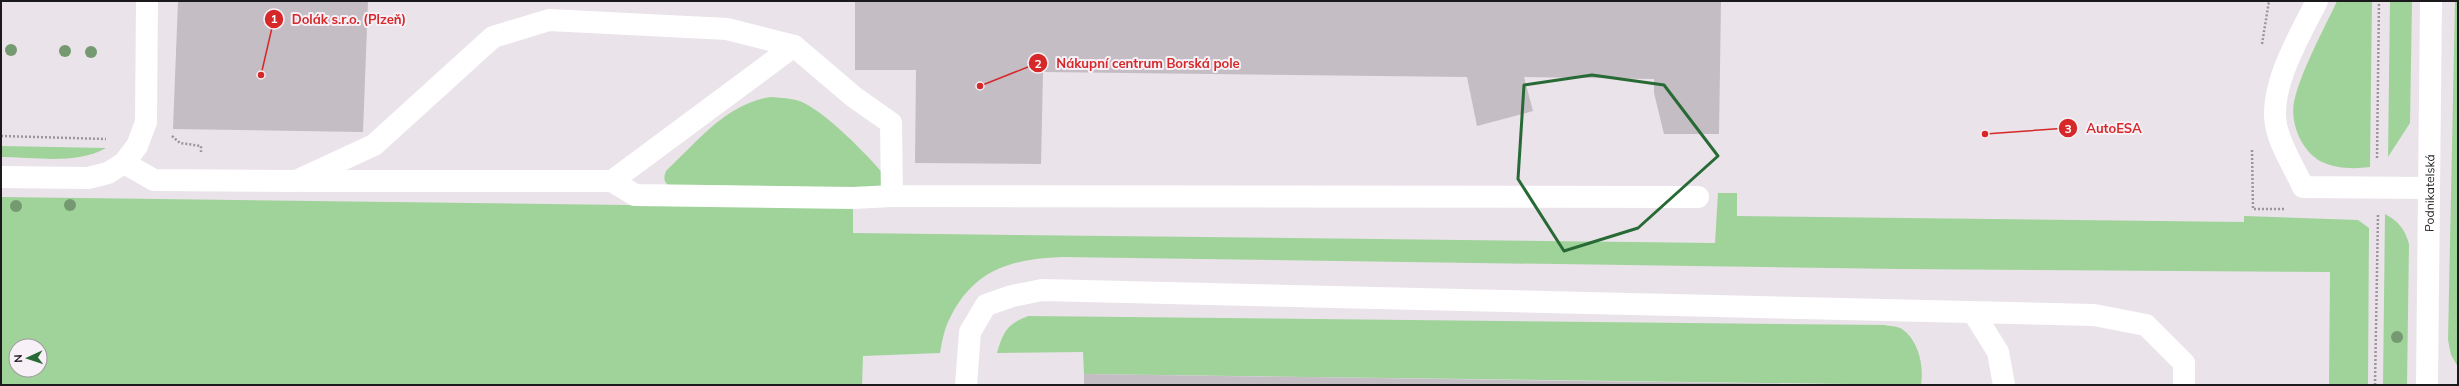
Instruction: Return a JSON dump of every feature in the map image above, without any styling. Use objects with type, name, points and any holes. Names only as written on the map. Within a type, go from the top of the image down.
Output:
[{"type":"street","points":[[1,177],[88,178],[108,173],[124,162],[137,146],[146,122],[147,1]]},
{"type":"street","points":[[2317,1],[2278,87],[2274,108],[2276,126],[2304,187],[2429,188]]},
{"type":"street","name":"Podnikatelská","points":[[2427,385],[2431,1]]},
{"type":"street","points":[[296,181],[374,145],[492,37],[549,20],[728,29],[794,46],[854,97],[891,123],[892,196]]},
{"type":"street","points":[[612,181],[794,46]]},
{"type":"street","points":[[124,162],[154,180],[612,181],[635,195],[854,198],[892,196],[1698,197]]},
{"type":"street","points":[[966,385],[967,354],[970,332],[986,305],[1012,296],[1042,290],[2094,315],[2146,325],[2184,363],[2184,385]]},
{"type":"street","points":[[1973,312],[1998,352],[2004,385]]},
{"type":"path","points":[[1,136],[109,139]]},
{"type":"highlighted area","points":[[1592,75],[1664,85],[1718,156],[1638,228],[1564,251],[1518,179],[1524,85]]},
{"type":"green space","points":[[2337,1],[2372,1],[2370,167],[2346,168],[2322,162],[2309,152],[2303,144],[2294,119],[2294,102],[2301,78]]},
{"type":"green space","points":[[2390,1],[2412,1],[2410,123],[2388,157]]},
{"type":"green space","points":[[2455,1],[2458,1],[2458,367],[2451,355],[2448,340]]},
{"type":"green space","points":[[771,97],[788,98],[800,101],[824,116],[858,146],[884,175],[882,188],[668,185],[665,182],[664,178],[666,171],[714,125],[740,107]]},
{"type":"green space","points":[[1,146],[106,148],[82,157],[41,159],[1,157]]},
{"type":"green space","points":[[1718,193],[1737,193],[1737,216],[2244,222],[2244,216],[2358,220],[2369,228],[2368,385],[2329,385],[2330,272],[1900,269],[1062,257],[1026,261],[995,270],[969,289],[959,303],[944,332],[940,353],[863,356],[862,385],[1,385],[1,197],[853,208],[853,233],[1715,243]]},
{"type":"green space","points":[[2385,214],[2400,226],[2409,244],[2407,385],[2383,385]]},
{"type":"green space","points":[[1028,316],[1884,325],[1902,329],[1913,340],[1921,362],[1922,378],[1921,385],[1084,374],[1083,352],[997,353],[1001,339],[1007,330],[1015,322]]},
{"type":"building","points":[[178,1],[368,1],[363,132],[173,129]]},
{"type":"building","points":[[855,1],[1721,1],[1719,134],[1664,134],[1654,93],[1654,79],[1524,77],[1533,111],[1477,126],[1467,77],[1043,72],[1041,164],[915,163],[916,70],[855,70]]},
{"type":"building","points":[[1084,374],[1797,384],[1084,385]]},
{"type":"place","name":"Dolák s.r.o. (Plzeň)","points":[[261,75]]},
{"type":"place","name":"Nákupní centrum Borská pole","points":[[980,86]]},
{"type":"place","name":"AutoESA","points":[[1985,134]]}]
